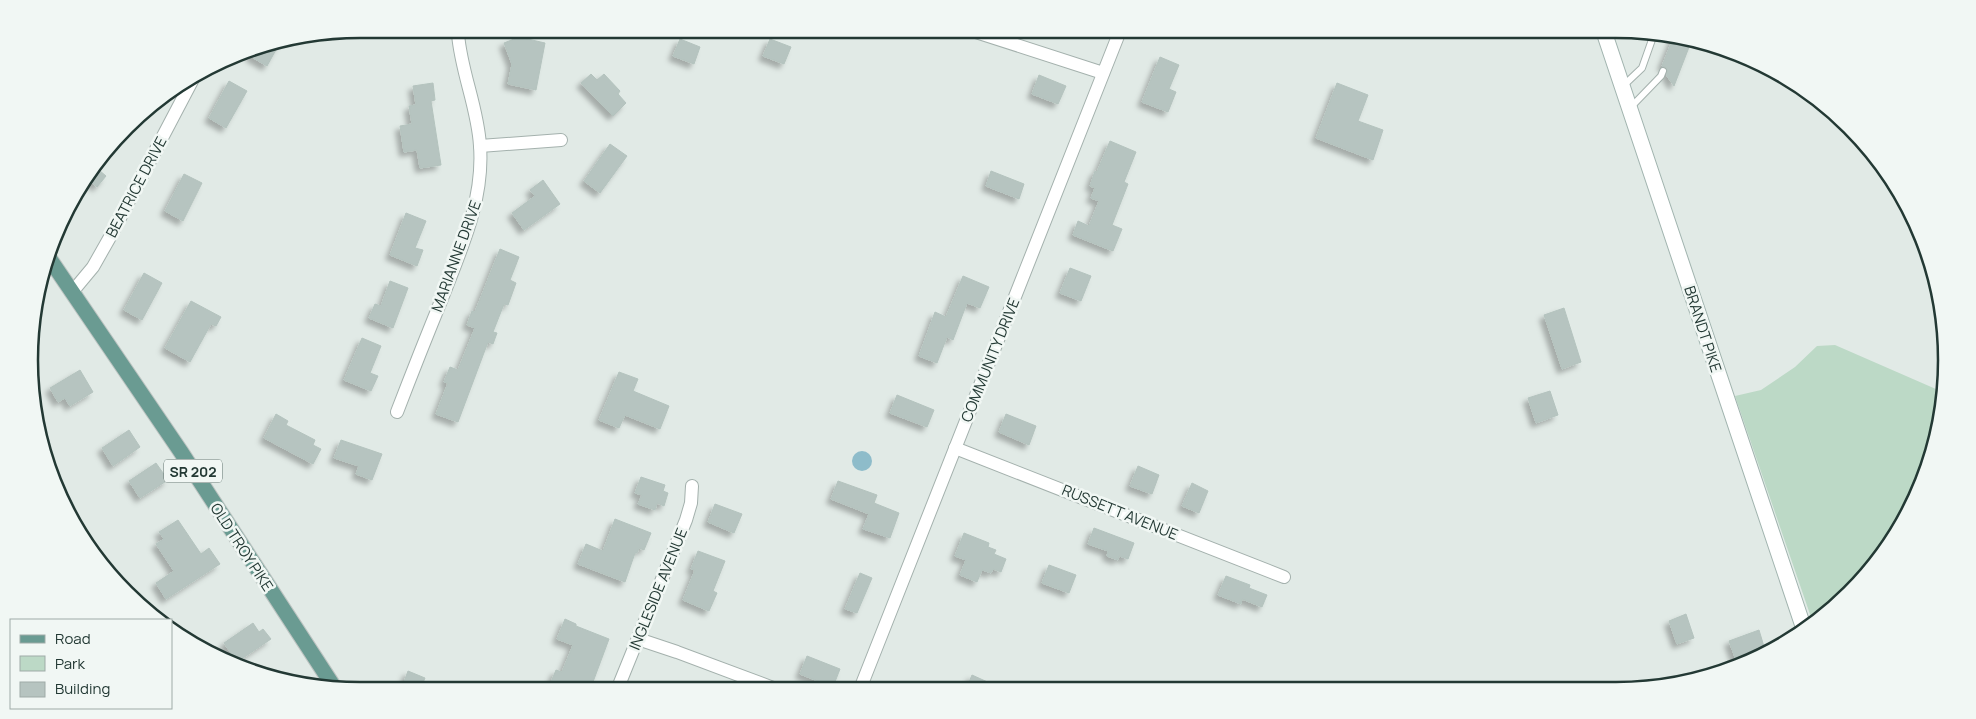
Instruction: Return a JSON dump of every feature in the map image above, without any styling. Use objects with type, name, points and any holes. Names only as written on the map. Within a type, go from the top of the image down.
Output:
[{"type":"main road","name":"BRANDT PIKE","points":[[1606,38],[1802,622]]},
{"type":"main road","name":"OLD TROY PIKE","points":[[53,262],[330,680]]},
{"type":"street","name":"MARIANNE DRIVE","points":[[396,412],[471,222],[479,192],[480,146],[478,128],[466,83],[459,38]]},
{"type":"street","points":[[994,38],[1103,74]]},
{"type":"street","name":"COMMUNITY DRIVE","points":[[863,682],[1117,38]]},
{"type":"street","name":"BEATRICE DRIVE","points":[[73,291],[93,267],[189,87]]},
{"type":"street","points":[[480,146],[561,140]]},
{"type":"street","name":"RUSSETT AVENUE","points":[[955,448],[1284,577]]},
{"type":"street","name":"INGLESIDE AVENUE","points":[[620,682],[686,520],[691,503],[692,486]]},
{"type":"street","points":[[638,639],[757,682]]},
{"type":"lane","points":[[1622,87],[1642,68],[1652,39]]},
{"type":"lane","points":[[1629,108],[1664,71]]},
{"type":"green space","points":[[1835,345],[1937,390],[1928,443],[1914,483],[1895,520],[1872,556],[1859,572],[1829,602],[1811,616],[1735,396],[1761,390],[1795,367],[1817,346]]},
{"type":"water","points":[[862,451],[869,454],[872,461],[869,468],[862,471],[855,468],[852,461],[855,454]]},
{"type":"building","points":[[516,38],[523,38],[545,43],[536,90],[508,84],[512,64],[504,43]]},
{"type":"building","points":[[680,39],[700,47],[694,64],[673,56]]},
{"type":"building","points":[[770,39],[791,47],[784,64],[763,56]]},
{"type":"building","points":[[1671,42],[1689,46],[1674,86],[1667,76],[1667,68],[1662,66]]},
{"type":"building","points":[[277,48],[267,66],[251,57]]},
{"type":"building","points":[[1160,57],[1179,65],[1169,89],[1176,92],[1168,112],[1142,102]]},
{"type":"building","points":[[591,74],[597,80],[604,74],[620,91],[618,94],[626,103],[613,116],[581,83]]},
{"type":"building","points":[[1039,75],[1066,86],[1058,104],[1032,94]]},
{"type":"building","points":[[229,81],[247,91],[226,128],[209,118]]},
{"type":"building","points":[[433,83],[435,100],[431,101],[441,165],[420,168],[417,150],[404,152],[400,126],[412,124],[409,106],[416,105],[413,86]]},
{"type":"building","points":[[1337,83],[1368,95],[1358,121],[1383,130],[1373,160],[1316,138]]},
{"type":"building","points":[[1110,141],[1136,152],[1124,182],[1128,184],[1112,225],[1122,229],[1113,251],[1073,235],[1078,221],[1089,226],[1099,201],[1091,198],[1095,188],[1090,186],[1095,171],[1097,172]]},
{"type":"building","points":[[610,144],[627,156],[600,193],[584,181]]},
{"type":"building","points":[[99,170],[106,176],[97,187],[91,182]]},
{"type":"building","points":[[991,171],[1024,184],[1019,199],[986,186]]},
{"type":"building","points":[[184,174],[202,183],[183,221],[165,211]]},
{"type":"building","points":[[543,180],[560,204],[524,230],[512,213],[535,196],[530,190]]},
{"type":"building","points":[[406,213],[426,221],[415,248],[423,250],[417,266],[390,255]]},
{"type":"building","points":[[500,249],[519,257],[510,280],[516,283],[508,305],[504,304],[493,332],[497,333],[493,344],[488,342],[458,422],[436,414],[448,383],[444,382],[450,367],[458,370],[475,328],[467,325],[472,311],[475,312]]},
{"type":"building","points":[[1070,268],[1091,276],[1081,301],[1060,293]]},
{"type":"building","points":[[144,273],[162,283],[142,320],[124,310]]},
{"type":"building","points":[[963,276],[989,287],[980,308],[967,303],[953,340],[947,337],[937,363],[919,356],[935,312],[946,317]]},
{"type":"building","points":[[390,281],[408,288],[393,328],[369,318],[375,304],[381,306]]},
{"type":"building","points":[[191,301],[221,317],[216,326],[211,324],[190,362],[165,348]]},
{"type":"building","points":[[1564,308],[1581,362],[1562,369],[1544,315]]},
{"type":"building","points":[[362,338],[381,346],[370,373],[378,376],[371,391],[344,380]]},
{"type":"building","points":[[80,370],[93,392],[70,406],[65,398],[58,402],[50,388]]},
{"type":"building","points":[[619,372],[638,379],[633,391],[669,406],[660,429],[625,415],[619,428],[599,420]]},
{"type":"building","points":[[1550,391],[1558,415],[1536,423],[1528,398]]},
{"type":"building","points":[[897,395],[934,410],[927,427],[890,413]]},
{"type":"building","points":[[276,414],[288,421],[286,425],[315,440],[313,445],[321,449],[313,464],[264,438]]},
{"type":"building","points":[[1006,414],[1036,426],[1029,445],[999,432]]},
{"type":"building","points":[[129,430],[140,447],[113,466],[102,448]]},
{"type":"building","points":[[341,440],[382,454],[372,480],[356,474],[359,466],[334,458]]},
{"type":"building","points":[[156,463],[168,480],[140,498],[129,481]]},
{"type":"building","points":[[1138,466],[1159,475],[1152,494],[1130,486]]},
{"type":"building","points":[[641,477],[665,485],[663,491],[668,493],[664,506],[657,503],[655,510],[638,504],[642,495],[635,493]]},
{"type":"building","points":[[838,481],[877,495],[874,503],[899,513],[890,538],[863,529],[869,514],[831,499]]},
{"type":"building","points":[[1192,483],[1208,491],[1199,513],[1182,506]]},
{"type":"building","points":[[715,504],[742,514],[734,533],[708,522]]},
{"type":"building","points":[[615,519],[651,533],[644,550],[639,548],[637,553],[635,553],[625,582],[578,564],[586,544],[603,551]]},
{"type":"building","points":[[178,520],[201,554],[209,548],[220,564],[166,599],[156,583],[174,571],[156,544],[164,539],[159,532]]},
{"type":"building","points":[[1094,528],[1134,543],[1128,559],[1119,556],[1118,560],[1107,556],[1108,551],[1088,544]]},
{"type":"building","points":[[964,533],[989,543],[988,547],[996,550],[994,554],[1006,559],[1001,572],[993,569],[991,573],[982,570],[977,582],[960,575],[966,560],[955,556]]},
{"type":"building","points":[[698,551],[725,561],[713,591],[717,593],[709,611],[683,600],[695,570],[691,569]]},
{"type":"building","points":[[1049,565],[1076,575],[1069,593],[1042,583]]},
{"type":"building","points":[[860,573],[872,578],[857,613],[845,609]]},
{"type":"building","points":[[1226,576],[1250,585],[1249,588],[1267,595],[1262,607],[1242,599],[1241,604],[1218,595]]},
{"type":"building","points":[[1686,614],[1694,638],[1677,644],[1669,621]]},
{"type":"building","points":[[565,619],[576,624],[576,626],[609,639],[593,682],[551,682],[556,670],[562,672],[573,645],[557,639]]},
{"type":"building","points":[[253,623],[259,632],[263,629],[271,639],[242,659],[232,655],[224,643]]},
{"type":"building","points":[[1759,630],[1764,645],[1735,659],[1729,641]]},
{"type":"building","points":[[807,656],[840,669],[835,682],[820,682],[800,674]]},
{"type":"building","points":[[408,671],[425,678],[423,682],[404,682]]},
{"type":"building","points":[[972,675],[988,682],[969,682]]}]
